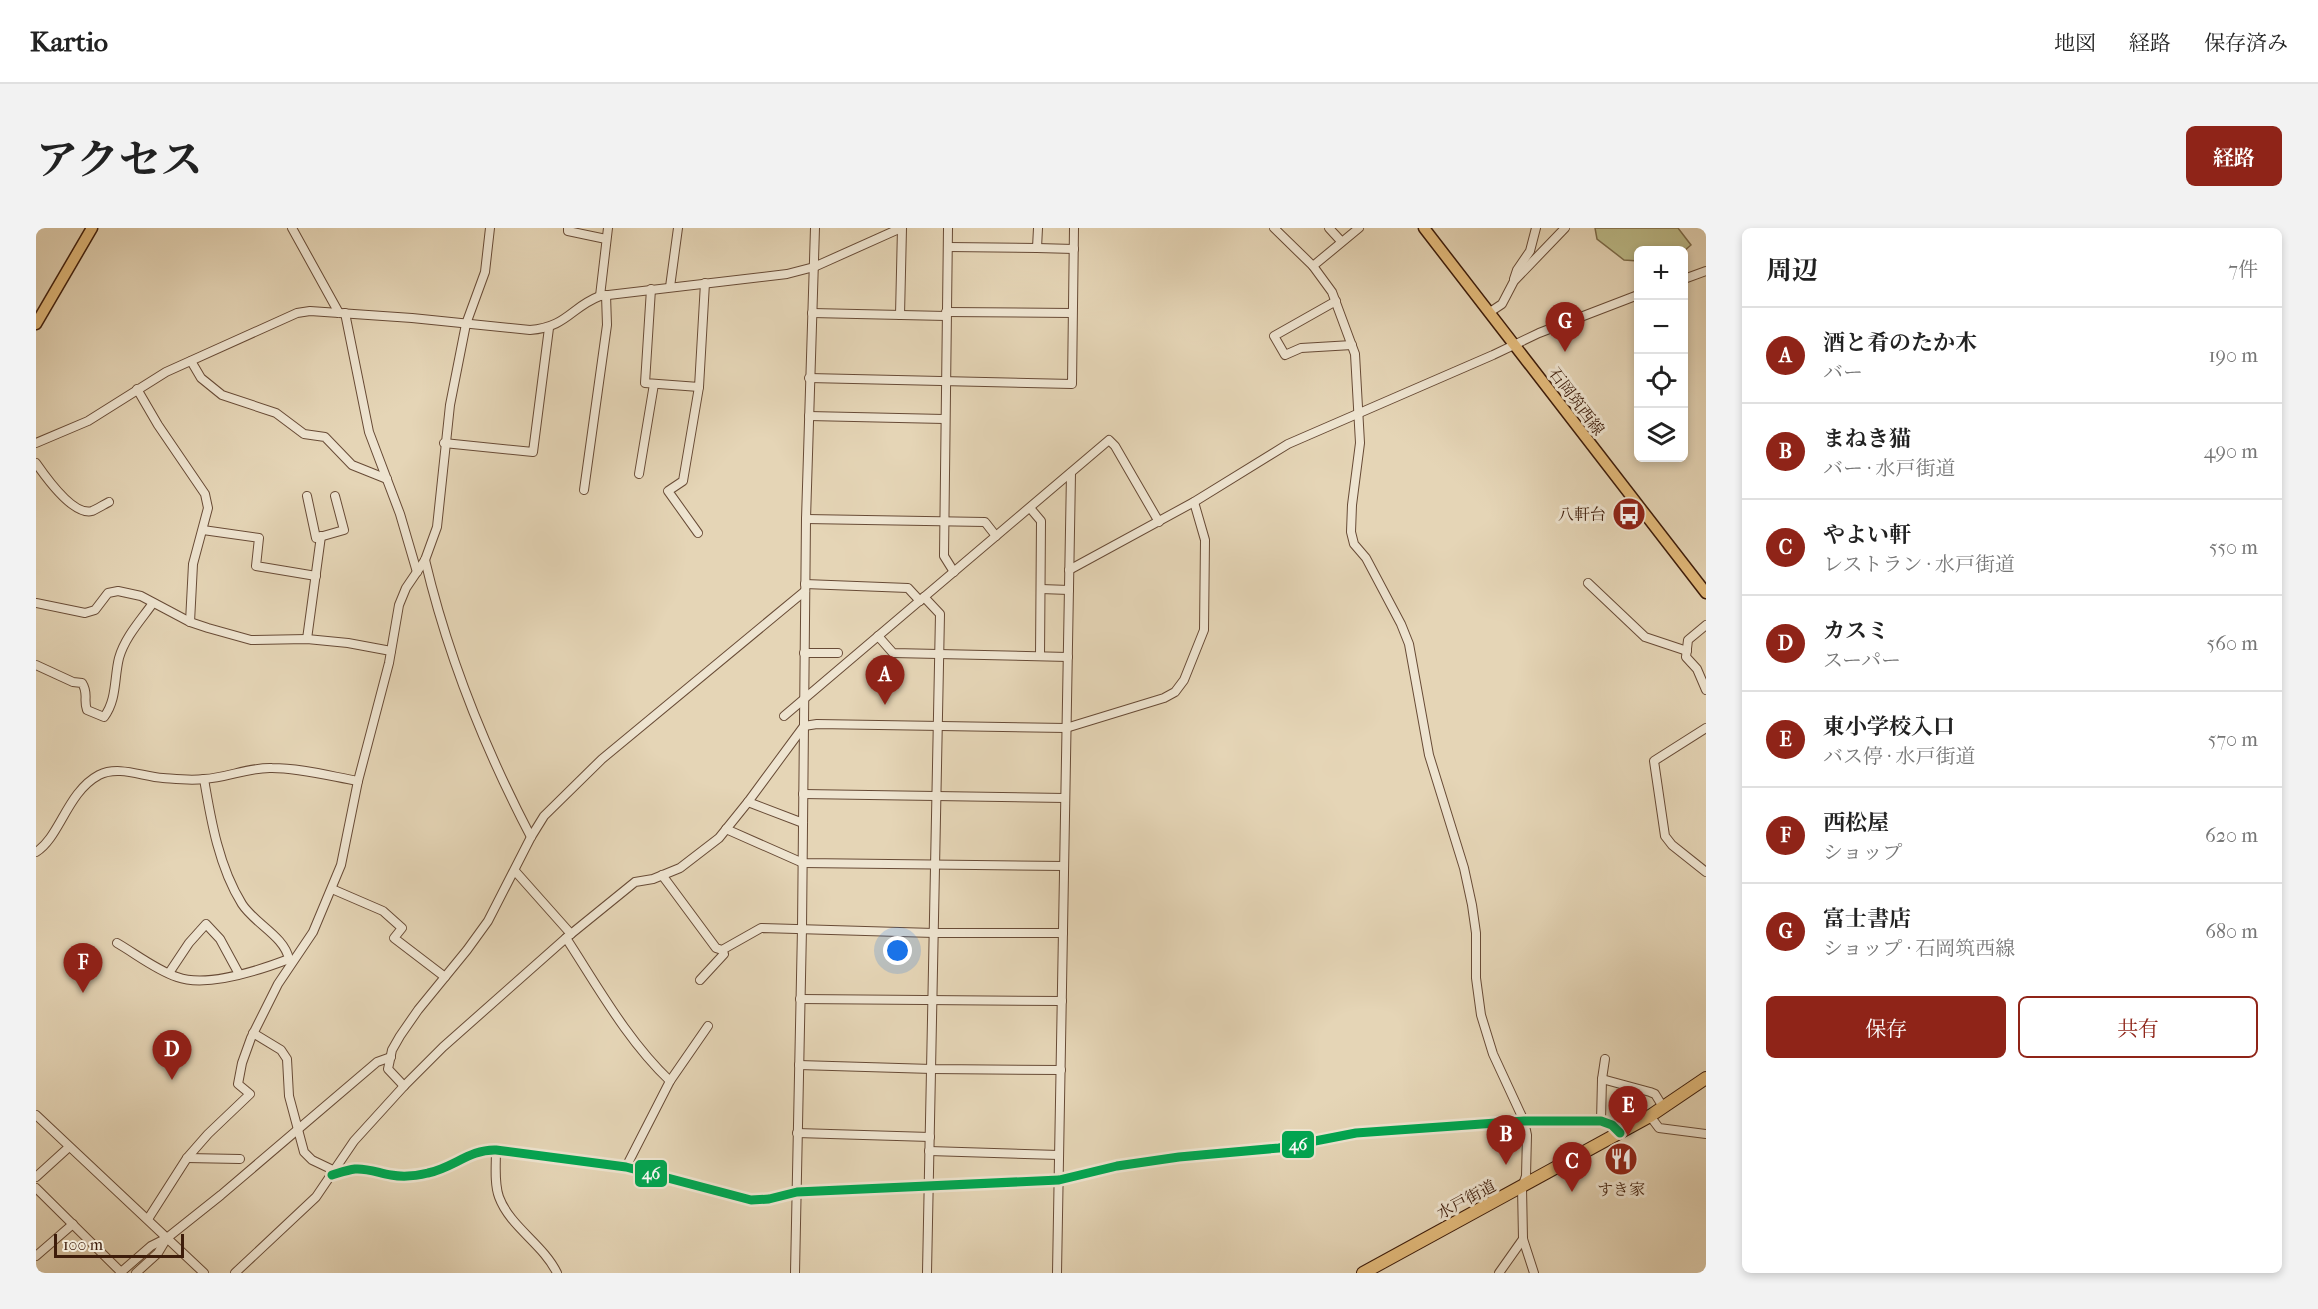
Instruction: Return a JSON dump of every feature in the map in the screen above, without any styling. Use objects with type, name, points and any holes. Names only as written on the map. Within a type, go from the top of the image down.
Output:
[{"type":"highway","name":"水戸街道","points":[[1363,1273],[1650,1116],[1706,1078]]},
{"type":"main road","points":[[36,324],[92,228]]},
{"type":"main road","name":"石岡筑西線","points":[[1424,228],[1706,593]]},
{"type":"street","points":[[292,228],[342,313],[369,432],[400,514],[417,572]]},
{"type":"street","points":[[148,1219],[187,1158],[208,1134],[250,1094],[238,1084],[242,1064],[254,1033],[291,961],[314,932],[345,852],[358,781],[391,651],[399,605],[425,560],[437,527],[444,443],[450,405],[466,324],[485,272],[490,228]]},
{"type":"street","points":[[568,228],[568,231],[606,239]]},
{"type":"street","points":[[584,490],[607,325],[603,296],[608,228]]},
{"type":"street","points":[[670,287],[678,228]]},
{"type":"street","points":[[795,1273],[803,863],[806,519],[815,228]]},
{"type":"street","points":[[36,443],[88,421],[166,372],[297,313],[310,311],[530,330],[549,328],[571,316],[590,300],[603,296],[787,274],[814,267],[902,228],[900,315]]},
{"type":"street","points":[[948,228],[944,556],[954,572]]},
{"type":"street","points":[[1037,248],[1038,228]]},
{"type":"street","points":[[809,378],[1072,384],[1074,228]]},
{"type":"street","points":[[1329,228],[1340,240]]},
{"type":"street","points":[[1313,267],[1359,228]]},
{"type":"street","points":[[1490,312],[1502,304],[1517,270],[1530,251],[1536,228]]},
{"type":"street","points":[[1278,229],[1313,267],[1332,292],[1352,345],[1356,366],[1360,443],[1351,532],[1354,544],[1366,558],[1409,644],[1429,756],[1464,868],[1472,905],[1476,933],[1476,978],[1481,1015],[1494,1054],[1524,1121],[1527,1135],[1526,1176],[1522,1187],[1523,1239],[1534,1273]]},
{"type":"street","points":[[1514,281],[1562,229]]},
{"type":"street","points":[[948,247],[1074,249]]},
{"type":"street","points":[[1688,277],[1706,271]]},
{"type":"street","points":[[698,533],[668,491],[683,481],[699,387],[705,283]]},
{"type":"street","points":[[651,290],[645,383],[699,387]]},
{"type":"street","points":[[1069,570],[1194,502],[1288,444],[1562,323],[1634,296]]},
{"type":"street","points":[[1336,301],[1274,336],[1285,355],[1301,348],[1352,345]]},
{"type":"street","points":[[812,313],[1072,314]]},
{"type":"street","points":[[444,443],[532,452],[549,328]]},
{"type":"street","points":[[190,361],[201,378],[222,395],[276,413],[304,434],[325,437],[352,465],[387,479]]},
{"type":"street","points":[[639,474],[654,384]]},
{"type":"street","points":[[137,390],[205,495],[208,508],[193,564],[190,622]]},
{"type":"street","points":[[809,416],[944,419]]},
{"type":"street","points":[[784,716],[1109,440],[1115,446],[1159,522]]},
{"type":"street","points":[[36,463],[50,484],[79,510],[90,512],[109,502]]},
{"type":"street","points":[[1058,1273],[1071,473]]},
{"type":"street","points":[[306,496],[316,537],[344,530],[335,496]]},
{"type":"street","points":[[234,1273],[316,1197],[354,1141],[443,1047],[568,936],[635,882],[680,868],[719,838],[804,726],[817,724],[1066,728],[1164,698],[1175,692],[1184,680],[1204,630],[1205,540],[1194,502]]},
{"type":"street","points":[[1030,508],[1041,521],[1040,656]]},
{"type":"street","points":[[806,519],[985,522],[996,536]]},
{"type":"street","points":[[203,530],[259,538],[256,566],[316,576]]},
{"type":"street","points":[[307,639],[321,536]]},
{"type":"street","points":[[425,560],[437,610],[474,715],[492,761],[531,837]]},
{"type":"street","points":[[1588,583],[1645,637],[1687,651]]},
{"type":"street","points":[[404,1086],[388,1069],[396,1043],[418,1010],[488,921],[544,816],[602,759],[805,588],[908,588],[940,614],[927,1273]]},
{"type":"street","points":[[1041,589],[1069,590]]},
{"type":"street","points":[[36,603],[85,614],[95,610],[108,593],[118,591],[141,596],[190,622],[260,641],[284,638],[307,639],[348,643],[391,651]]},
{"type":"street","points":[[36,665],[73,682],[82,683],[87,690],[85,705],[87,710],[100,717],[105,717],[115,689],[120,657],[131,633],[153,603]]},
{"type":"street","points":[[1706,625],[1688,640],[1686,657],[1697,669],[1706,690]]},
{"type":"street","points":[[878,636],[893,653],[1068,657]]},
{"type":"street","points":[[804,652],[838,653]]},
{"type":"street","points":[[1706,728],[1654,761],[1665,836],[1672,845],[1706,872]]},
{"type":"street","points":[[36,852],[46,843],[81,789],[99,775],[111,771],[160,778],[204,780],[259,768],[274,768],[358,781]]},
{"type":"street","points":[[204,780],[222,859],[232,885],[255,921],[282,944],[291,961]]},
{"type":"street","points":[[803,794],[1065,798]]},
{"type":"street","points":[[748,802],[803,823]]},
{"type":"street","points":[[726,829],[803,863],[1064,866]]},
{"type":"street","points":[[515,870],[568,936],[634,1041],[670,1081]]},
{"type":"street","points":[[662,875],[716,948],[722,950],[761,927],[934,933],[1063,933]]},
{"type":"street","points":[[332,889],[383,911],[402,928],[394,938],[445,977]]},
{"type":"street","points":[[169,973],[189,943],[206,924],[220,939],[239,974]]},
{"type":"street","points":[[117,943],[177,977],[199,982],[259,971],[291,961]]},
{"type":"street","points":[[700,980],[724,954],[722,950]]},
{"type":"street","points":[[800,999],[1062,1001]]},
{"type":"street","points":[[626,1167],[670,1081],[708,1026]]},
{"type":"street","points":[[254,1033],[281,1050],[287,1059],[289,1096],[304,1152],[312,1160],[333,1172],[363,1169],[394,1176],[427,1174],[484,1149],[626,1167],[751,1200],[769,1199],[796,1192],[1059,1179],[1117,1166],[1179,1157],[1279,1148],[1356,1133],[1524,1121],[1601,1121],[1612,1125],[1620,1133]]},
{"type":"street","points":[[36,1188],[120,1273],[151,1246],[167,1238],[221,1195],[377,1062],[391,1057]]},
{"type":"street","points":[[1601,1121],[1605,1059]]},
{"type":"street","points":[[799,1065],[1061,1070]]},
{"type":"street","points":[[1602,1080],[1655,1094],[1663,1107]]},
{"type":"street","points":[[36,1115],[204,1273]]},
{"type":"street","points":[[1650,1116],[1659,1128],[1706,1134]]},
{"type":"street","points":[[797,1133],[930,1137]]},
{"type":"street","points":[[36,1177],[69,1147]]},
{"type":"street","points":[[496,1150],[496,1184],[499,1197],[506,1211],[542,1249],[557,1273]]},
{"type":"street","points":[[929,1151],[1059,1155]]},
{"type":"street","points":[[187,1158],[240,1159]]},
{"type":"street","points":[[36,1256],[73,1224]]},
{"type":"street","points":[[136,1273],[158,1253],[167,1238]]},
{"type":"street","points":[[1499,1273],[1523,1239]]},
{"type":"shaded area","points":[[1595,228],[1678,228],[1691,245],[1688,248],[1634,246],[1634,261],[1624,260],[1597,239]]},
{"type":"transit line","name":"46","points":[[332,1175],[360,1169],[395,1176],[419,1175],[437,1171],[478,1152],[496,1150],[626,1167],[751,1200],[769,1199],[797,1192],[1059,1180],[1117,1166],[1179,1157],[1279,1148],[1356,1133],[1524,1121],[1601,1121],[1612,1125],[1620,1133]]},
{"type":"place","name":"富士書店","points":[[1565,352]]},
{"type":"place","name":"八軒台","points":[[1629,514]]},
{"type":"place","name":"酒と肴のたか木","points":[[885,705]]},
{"type":"place","name":"西松屋","points":[[83,993]]},
{"type":"place","name":"カスミ","points":[[172,1080]]},
{"type":"place","name":"東小学校入口","points":[[1628,1136]]},
{"type":"place","name":"すき家","points":[[1621,1159]]},
{"type":"place","name":"まねき猫","points":[[1506,1165]]},
{"type":"place","name":"やよい軒","points":[[1572,1192]]}]
